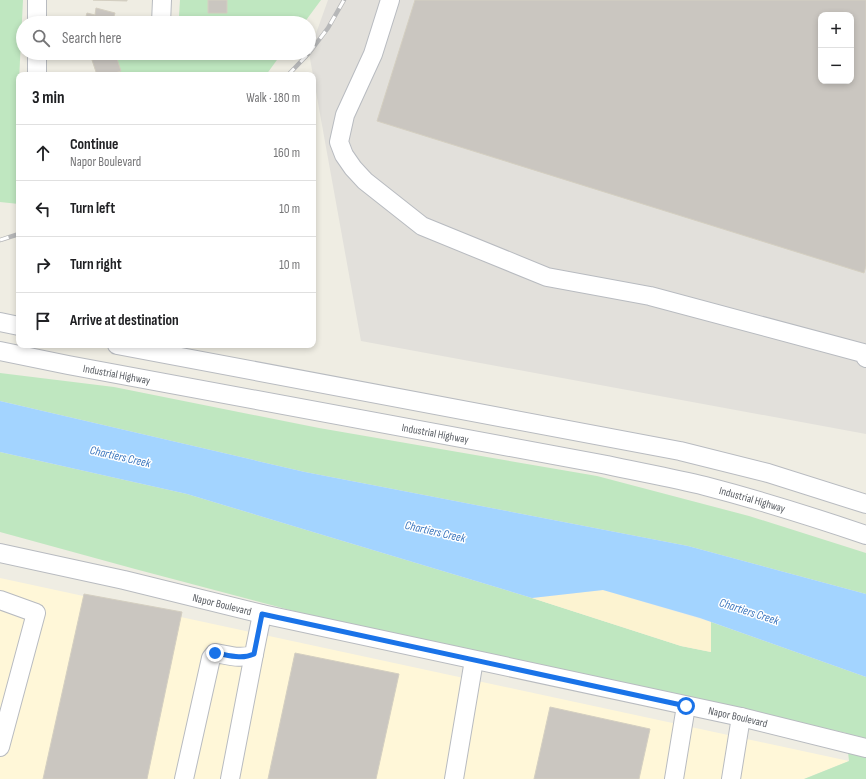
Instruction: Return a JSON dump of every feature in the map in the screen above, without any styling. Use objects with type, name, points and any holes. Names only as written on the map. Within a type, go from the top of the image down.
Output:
[{"type":"street","points":[[37,0],[37,16]]},
{"type":"street","points":[[161,16],[162,0]]},
{"type":"street","points":[[390,0],[372,54],[345,115],[339,142],[344,155],[365,181],[422,226],[547,276],[650,296],[865,354]]},
{"type":"street","points":[[37,60],[37,72]]},
{"type":"street","points":[[0,322],[16,325]]},
{"type":"street","points":[[133,348],[680,451],[768,474],[866,504]]},
{"type":"street","name":"Industrial Highway","points":[[0,351],[671,478],[776,506],[866,535]]},
{"type":"street","name":"Napor Boulevard","points":[[0,553],[124,580],[262,614],[741,717],[866,748]]},
{"type":"street","points":[[0,600],[36,613],[5,707],[0,747]]},
{"type":"street","points":[[230,779],[262,614]]},
{"type":"street","points":[[184,779],[211,658],[215,653],[241,657],[248,657],[254,654]]},
{"type":"street","points":[[454,779],[474,660]]},
{"type":"street","points":[[674,779],[686,706]]},
{"type":"street","points":[[731,779],[741,717]]},
{"type":"shaded area","points":[[328,0],[866,0],[866,434],[361,341],[316,92],[316,72],[312,72],[310,60],[316,60],[316,33]]},
{"type":"shaded area","points":[[0,578],[849,761],[804,779],[0,779]]},
{"type":"green space","points":[[0,0],[23,0],[22,16],[16,16],[16,60],[20,60],[19,72],[16,72],[16,204],[0,202]]},
{"type":"green space","points":[[180,0],[321,0],[309,16],[179,16]]},
{"type":"green space","points":[[112,60],[277,60],[268,72],[105,72]]},
{"type":"green space","points":[[0,373],[114,387],[319,428],[597,476],[749,516],[866,553],[866,594],[688,546],[305,472],[0,401]]},
{"type":"green space","points":[[0,452],[187,494],[532,598],[681,646],[711,652],[711,622],[866,677],[866,779],[804,779],[849,761],[846,733],[612,681],[388,636],[0,532]]},
{"type":"sand","points":[[603,590],[711,622],[711,652],[681,646],[532,598]]},
{"type":"water","name":"Chartiers Creek","points":[[0,401],[305,472],[688,546],[866,594],[866,677],[700,618],[603,590],[532,598],[187,494],[0,452]]},
{"type":"building","points":[[93,0],[127,0],[127,1]]},
{"type":"building","points":[[208,0],[227,0],[227,13],[208,13]]},
{"type":"building","points":[[415,0],[866,0],[866,266],[864,273],[377,121]]},
{"type":"building","points":[[96,8],[115,13],[114,16],[86,16],[87,13],[95,15]]},
{"type":"building","points":[[92,60],[117,60],[121,71],[118,72],[96,72]]},
{"type":"building","points":[[84,594],[182,612],[147,779],[43,779]]},
{"type":"building","points":[[295,653],[399,674],[376,779],[268,779]]},
{"type":"building","points":[[550,707],[650,729],[639,779],[534,779]]},
{"type":"railway","points":[[316,44],[328,28],[344,0]]},
{"type":"railway","points":[[291,72],[302,60]]},
{"type":"railway","points":[[0,240],[16,235]]},
{"type":"route","points":[[215,653],[241,657],[248,657],[254,654],[262,614],[686,706]]}]
